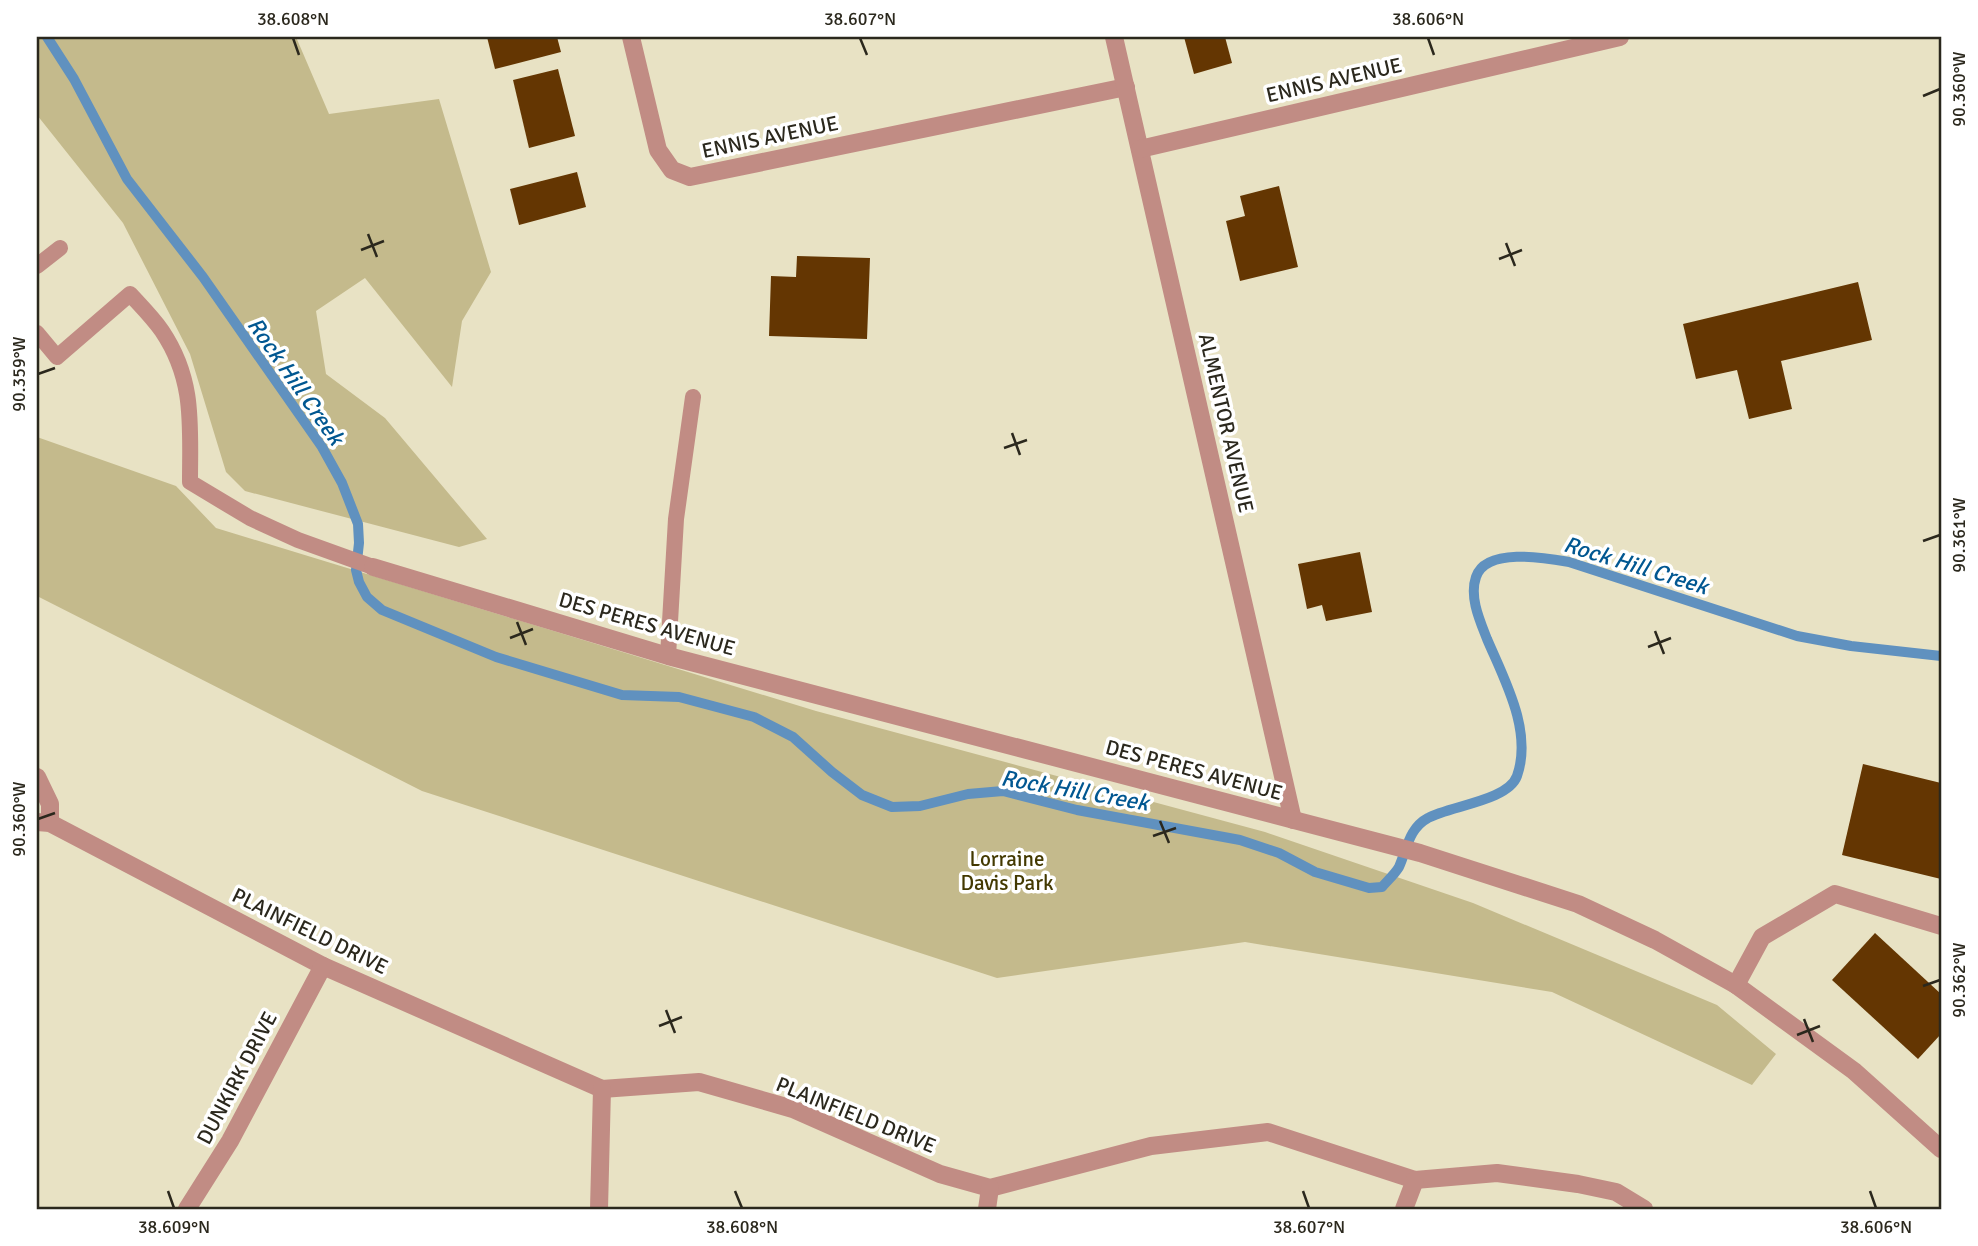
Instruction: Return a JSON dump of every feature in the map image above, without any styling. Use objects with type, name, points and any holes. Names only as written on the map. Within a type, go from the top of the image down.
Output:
[{"type":"street","name":"ENNIS AVENUE","points":[[631,37],[658,150],[672,170],[690,177],[1126,87]]},
{"type":"street","name":"ALMENTOR AVENUE","points":[[1114,37],[1293,820]]},
{"type":"street","name":"ENNIS AVENUE","points":[[1140,149],[1620,37]]},
{"type":"street","name":"DES PERES AVENUE","points":[[373,567],[668,656],[1420,853],[1578,904],[1655,940],[1736,985],[1854,1071],[1941,1149]]},
{"type":"street","name":"PLAINFIELD DRIVE","points":[[37,777],[50,804],[43,823],[323,966],[602,1089],[699,1082],[793,1109],[940,1174],[990,1188]]},
{"type":"street","points":[[1736,985],[1762,937],[1835,894],[1941,926]]},
{"type":"street","name":"DUNKIRK DRIVE","points":[[187,1209],[230,1141],[323,966]]},
{"type":"street","points":[[599,1209],[602,1089]]},
{"type":"street","points":[[987,1209],[990,1188],[1150,1146],[1268,1132],[1415,1180],[1497,1173],[1616,1192],[1644,1209]]},
{"type":"street","points":[[1404,1209],[1415,1180]]},
{"type":"lane","points":[[37,266],[60,248]]},
{"type":"lane","points":[[37,333],[57,358],[130,294],[160,328],[175,353],[188,388],[190,482],[250,519],[373,567]]},
{"type":"lane","points":[[668,656],[676,519],[693,397]]},
{"type":"green space","points":[[37,37],[296,37],[329,114],[439,99],[491,272],[462,321],[452,387],[365,278],[316,311],[326,374],[385,418],[487,539],[459,547],[245,491],[226,472],[190,354],[123,223],[37,115]]},
{"type":"green space","name":"Lorraine Davis Park","points":[[37,437],[176,486],[216,528],[816,711],[1265,832],[1473,903],[1717,1005],[1776,1054],[1752,1085],[1552,992],[1245,942],[997,978],[422,791],[37,596]]},
{"type":"building","points":[[487,37],[557,37],[561,52],[495,69]]},
{"type":"building","points":[[1184,37],[1225,37],[1232,63],[1194,74]]},
{"type":"building","points":[[558,69],[575,136],[529,148],[513,80]]},
{"type":"building","points":[[577,172],[586,207],[519,225],[510,189]]},
{"type":"building","points":[[1279,186],[1298,267],[1240,281],[1226,221],[1245,216],[1240,196]]},
{"type":"building","points":[[797,256],[870,258],[867,339],[769,336],[771,276],[796,277]]},
{"type":"building","points":[[1858,282],[1872,340],[1781,361],[1792,409],[1749,419],[1737,370],[1696,379],[1683,324]]},
{"type":"building","points":[[1360,552],[1372,612],[1326,621],[1322,605],[1307,609],[1298,564]]},
{"type":"building","points":[[1863,764],[1941,783],[1941,879],[1842,855]]},
{"type":"building","points":[[1875,933],[1941,994],[1941,1034],[1918,1059],[1832,980]]},
{"type":"waterway","name":"Rock Hill Creek","points":[[47,37],[74,79],[127,179],[203,277],[322,447],[342,483],[358,524],[356,570],[367,597],[382,610],[496,657],[622,695],[679,697],[754,717],[793,737],[862,795],[892,807],[920,806],[968,794],[1003,791],[1077,810],[1240,840],[1279,853],[1315,872],[1369,888],[1382,887],[1399,867],[1409,840],[1422,822],[1437,814],[1490,797],[1502,791],[1517,776],[1521,759],[1519,723],[1479,617],[1474,593],[1476,577],[1482,568],[1492,561],[1504,558],[1532,557],[1569,562],[1797,636],[1851,646],[1941,656]]}]
